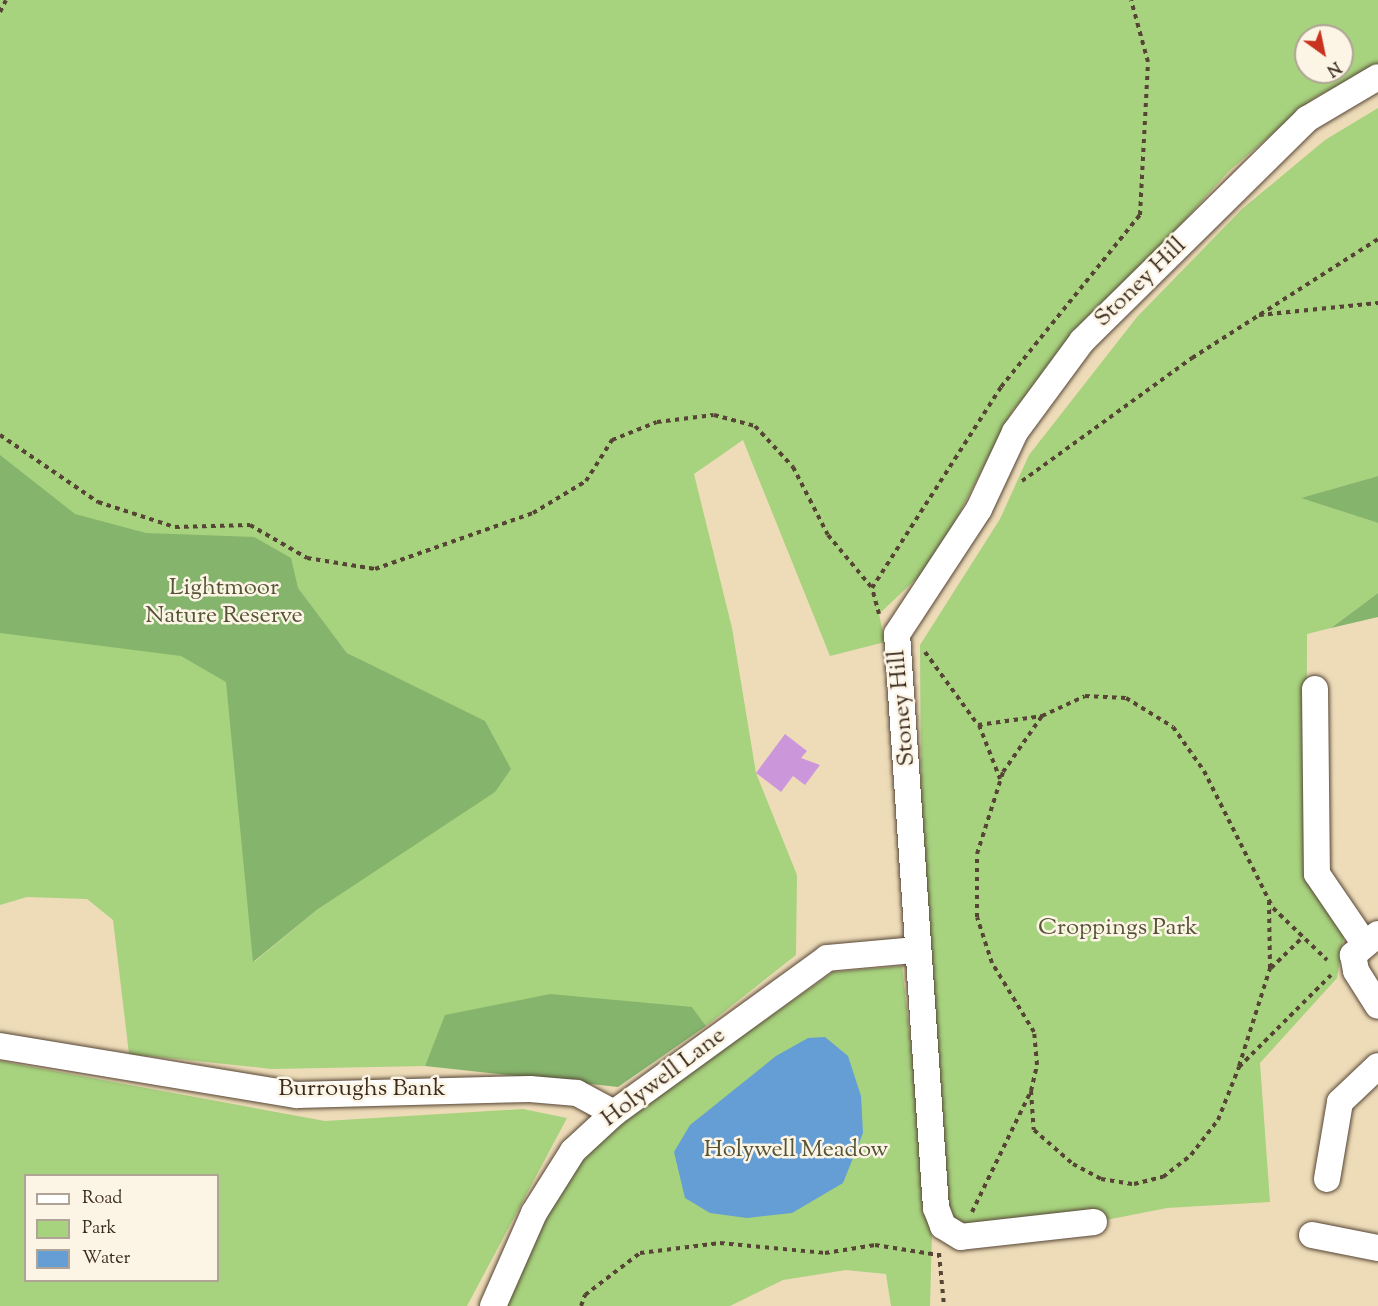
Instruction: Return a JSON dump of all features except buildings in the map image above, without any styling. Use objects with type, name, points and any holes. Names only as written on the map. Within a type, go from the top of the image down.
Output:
[{"type":"street","name":"Stoney Hill","points":[[952,1232],[936,1208],[915,950],[913,823],[897,634],[979,509],[1015,432],[1082,341],[1307,119],[1378,77]]},
{"type":"street","points":[[1315,689],[1317,874],[1371,939],[1353,955],[1356,971],[1378,1006]]},
{"type":"street","name":"Holywell Lane","points":[[493,1306],[534,1213],[573,1151],[614,1113],[827,958],[915,950]]},
{"type":"street","name":"Burroughs Bank","points":[[0,1046],[297,1095],[530,1089],[577,1093],[614,1113]]},
{"type":"street","points":[[1327,1179],[1340,1102],[1345,1091],[1378,1066]]},
{"type":"street","points":[[952,1232],[1094,1222]]},
{"type":"street","points":[[1312,1235],[1378,1248]]},
{"type":"path","points":[[0,12],[6,0]]},
{"type":"path","points":[[872,588],[1000,387],[1140,215],[1148,62],[1131,0]]},
{"type":"path","points":[[1017,484],[1259,315],[1378,239]]},
{"type":"path","points":[[1259,315],[1378,303]]},
{"type":"path","points":[[0,435],[98,502],[175,527],[250,525],[307,558],[375,569],[533,513],[586,482],[612,440],[657,422],[714,415],[755,426],[793,467],[828,535],[872,588],[879,614],[897,634],[920,645],[978,725],[1000,780]]},
{"type":"path","points":[[978,725],[1042,716],[1085,696],[1126,698],[1173,728],[1204,771],[1269,901],[1330,963],[1331,976],[1239,1067]]},
{"type":"path","points":[[944,1306],[938,1256],[1031,1091],[1037,1065],[1034,1032],[992,963],[977,917],[977,854],[1000,780],[1042,716]]},
{"type":"path","points":[[1031,1091],[1034,1130],[1050,1147],[1101,1179],[1134,1184],[1163,1177],[1191,1155],[1218,1120],[1239,1067],[1270,968],[1269,901]]},
{"type":"path","points":[[1270,968],[1303,937]]},
{"type":"path","points":[[581,1306],[585,1295],[640,1253],[720,1243],[825,1253],[875,1245],[938,1256]]},
{"type":"green space","name":"Lightmoor Nature Reserve","points":[[0,0],[1378,0],[1378,64],[1354,77],[1354,24],[1294,24],[1294,84],[1340,84],[1314,98],[1229,171],[1013,410],[934,562],[879,614],[885,642],[830,656],[743,440],[694,474],[732,628],[756,773],[797,875],[796,955],[706,1026],[692,1007],[446,1015],[425,1066],[272,1069],[129,1054],[113,920],[87,899],[27,897],[0,905]],"holes":[[[299,590],[347,653],[399,680],[318,909],[254,962]]]},
{"type":"green space","name":"Croppings Park","points":[[1378,108],[1378,476],[1302,498],[1378,523],[1378,593],[1331,628],[1307,634],[1306,876],[1344,935],[1337,978],[1260,1063],[1270,1202],[1167,1208],[1101,1221],[965,1233],[947,1224],[922,954],[920,645],[1000,519],[1029,455],[1137,317],[1242,209],[1325,140]]},
{"type":"green space","name":"Lightmoor Nature Reserve","points":[[0,455],[75,514],[146,533],[254,537],[291,558],[298,588],[347,653],[485,721],[511,769],[495,792],[318,909],[253,962],[226,682],[181,656],[0,633]]},
{"type":"green space","points":[[1378,476],[1378,523],[1301,498]]},
{"type":"green space","points":[[1378,593],[1378,617],[1331,628]]},
{"type":"green space","name":"Holywell Meadow","points":[[902,966],[932,1233],[930,1306],[891,1306],[886,1274],[846,1270],[783,1280],[730,1306],[500,1306],[562,1186],[600,1137],[833,972]]},
{"type":"green space","points":[[550,994],[692,1007],[706,1026],[618,1087],[425,1066],[445,1015]]},
{"type":"green space","points":[[0,1061],[325,1121],[523,1109],[567,1118],[467,1306],[0,1306]]},
{"type":"water","points":[[825,1037],[848,1056],[861,1096],[863,1133],[843,1183],[792,1213],[747,1218],[710,1213],[685,1198],[674,1152],[690,1125],[776,1056],[808,1038]]}]
